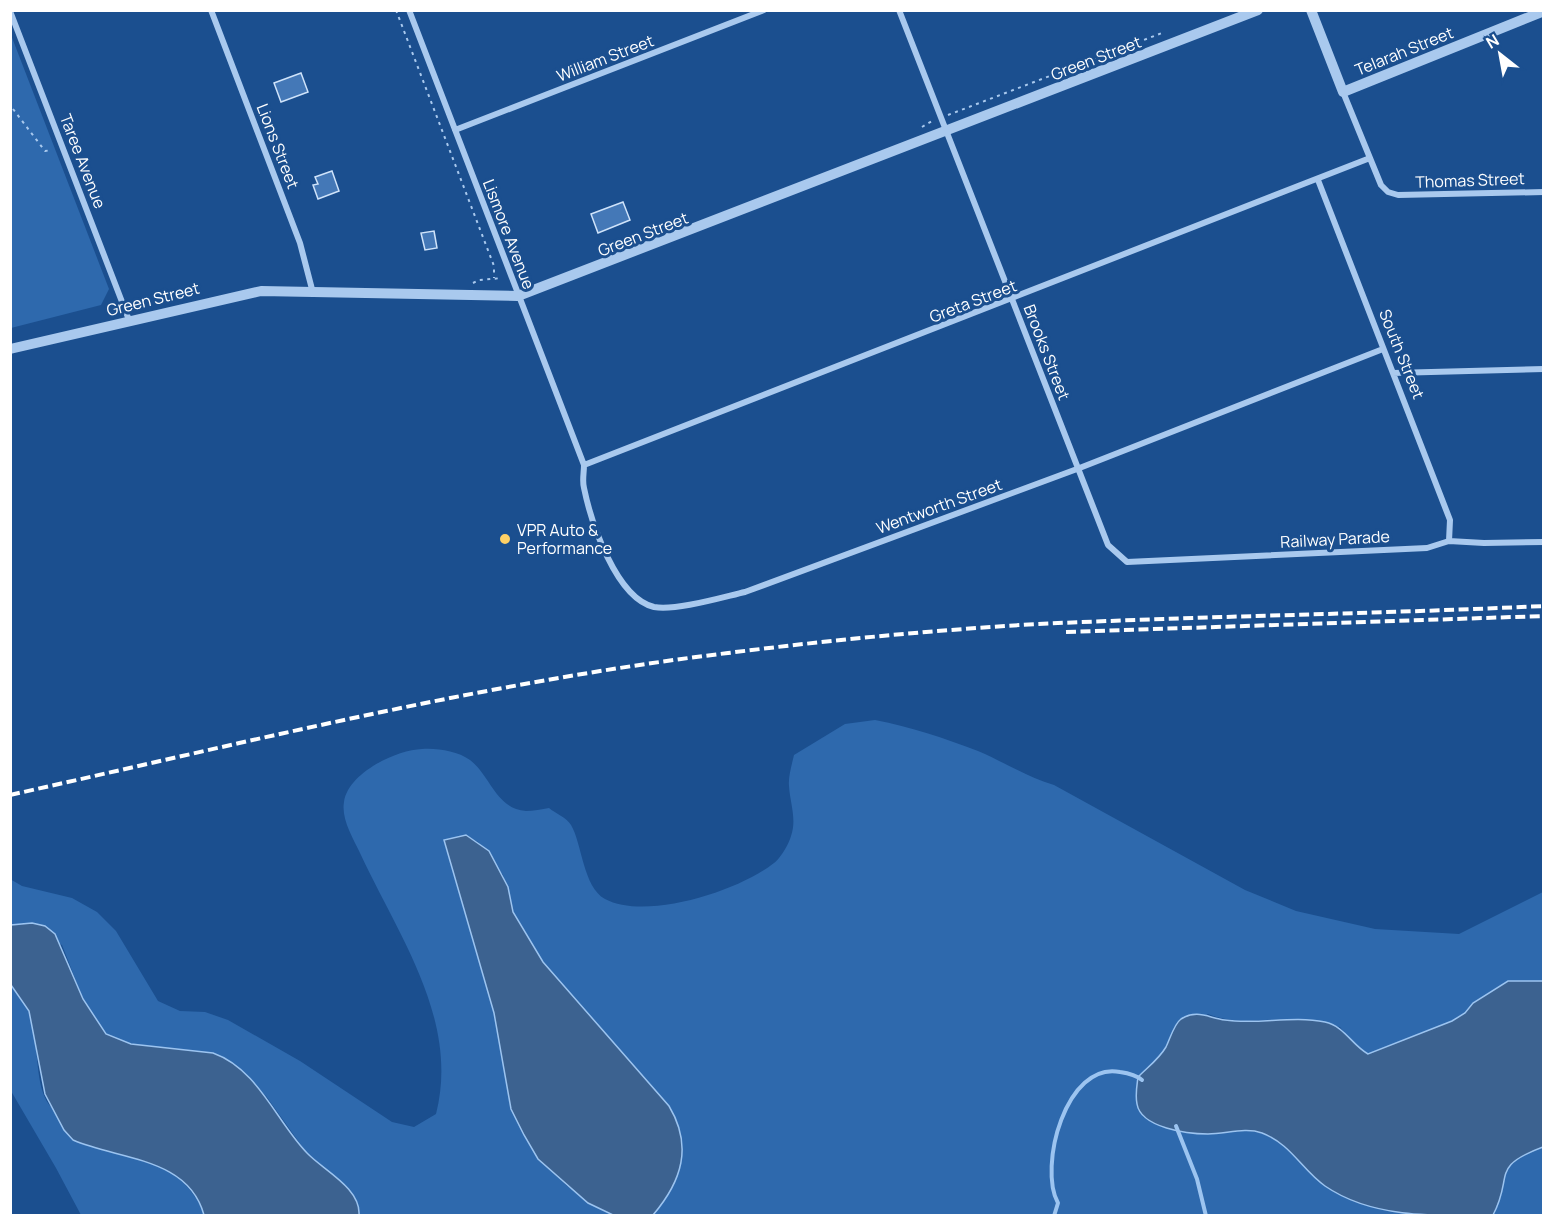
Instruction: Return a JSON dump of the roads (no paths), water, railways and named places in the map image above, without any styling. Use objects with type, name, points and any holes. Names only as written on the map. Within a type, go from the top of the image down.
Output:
[{"type":"street","name":"Lions Street","points":[[211,10],[300,243],[313,293]]},
{"type":"street","name":"Lismore Avenue","points":[[409,10],[584,465]]},
{"type":"street","name":"William Street","points":[[455,130],[764,10]]},
{"type":"street","name":"Brooks Street","points":[[899,10],[1108,545],[1127,562]]},
{"type":"street","name":"Green Street","points":[[10,350],[129,320],[261,291],[518,296],[947,133],[1258,10]]},
{"type":"street","points":[[1311,10],[1370,158]]},
{"type":"street","name":"Telarah Street","points":[[1343,92],[1544,10]]},
{"type":"street","name":"Taree Avenue","points":[[10,11],[129,320]]},
{"type":"street","name":"Greta Street","points":[[584,465],[1012,300],[1370,158]]},
{"type":"street","name":"Thomas Street","points":[[1370,158],[1381,184],[1388,192],[1398,195],[1544,192]]},
{"type":"street","name":"South Street","points":[[1318,180],[1450,520],[1449,541]]},
{"type":"street","name":"Wentworth Street","points":[[584,465],[583,486],[597,530],[615,570],[630,593],[654,607],[694,604],[745,592],[1077,469],[1383,349]]},
{"type":"street","points":[[1394,373],[1544,369]]},
{"type":"street","name":"Railway Parade","points":[[1127,562],[1427,548],[1449,541],[1544,542]]},
{"type":"waterway","points":[[1054,1216],[1058,1203],[1053,1187],[1052,1166],[1055,1143],[1061,1120],[1071,1099],[1085,1083],[1101,1073],[1123,1072],[1142,1080]]},
{"type":"waterway","points":[[1176,1126],[1197,1179],[1206,1216]]},
{"type":"railway","points":[[10,795],[278,734],[457,697],[637,665],[728,653],[883,636],[1038,624],[1544,606]]},
{"type":"railway","points":[[1066,632],[1544,616]]},
{"type":"place","name":"VPR Auto & Performance","points":[[505,539]]}]
